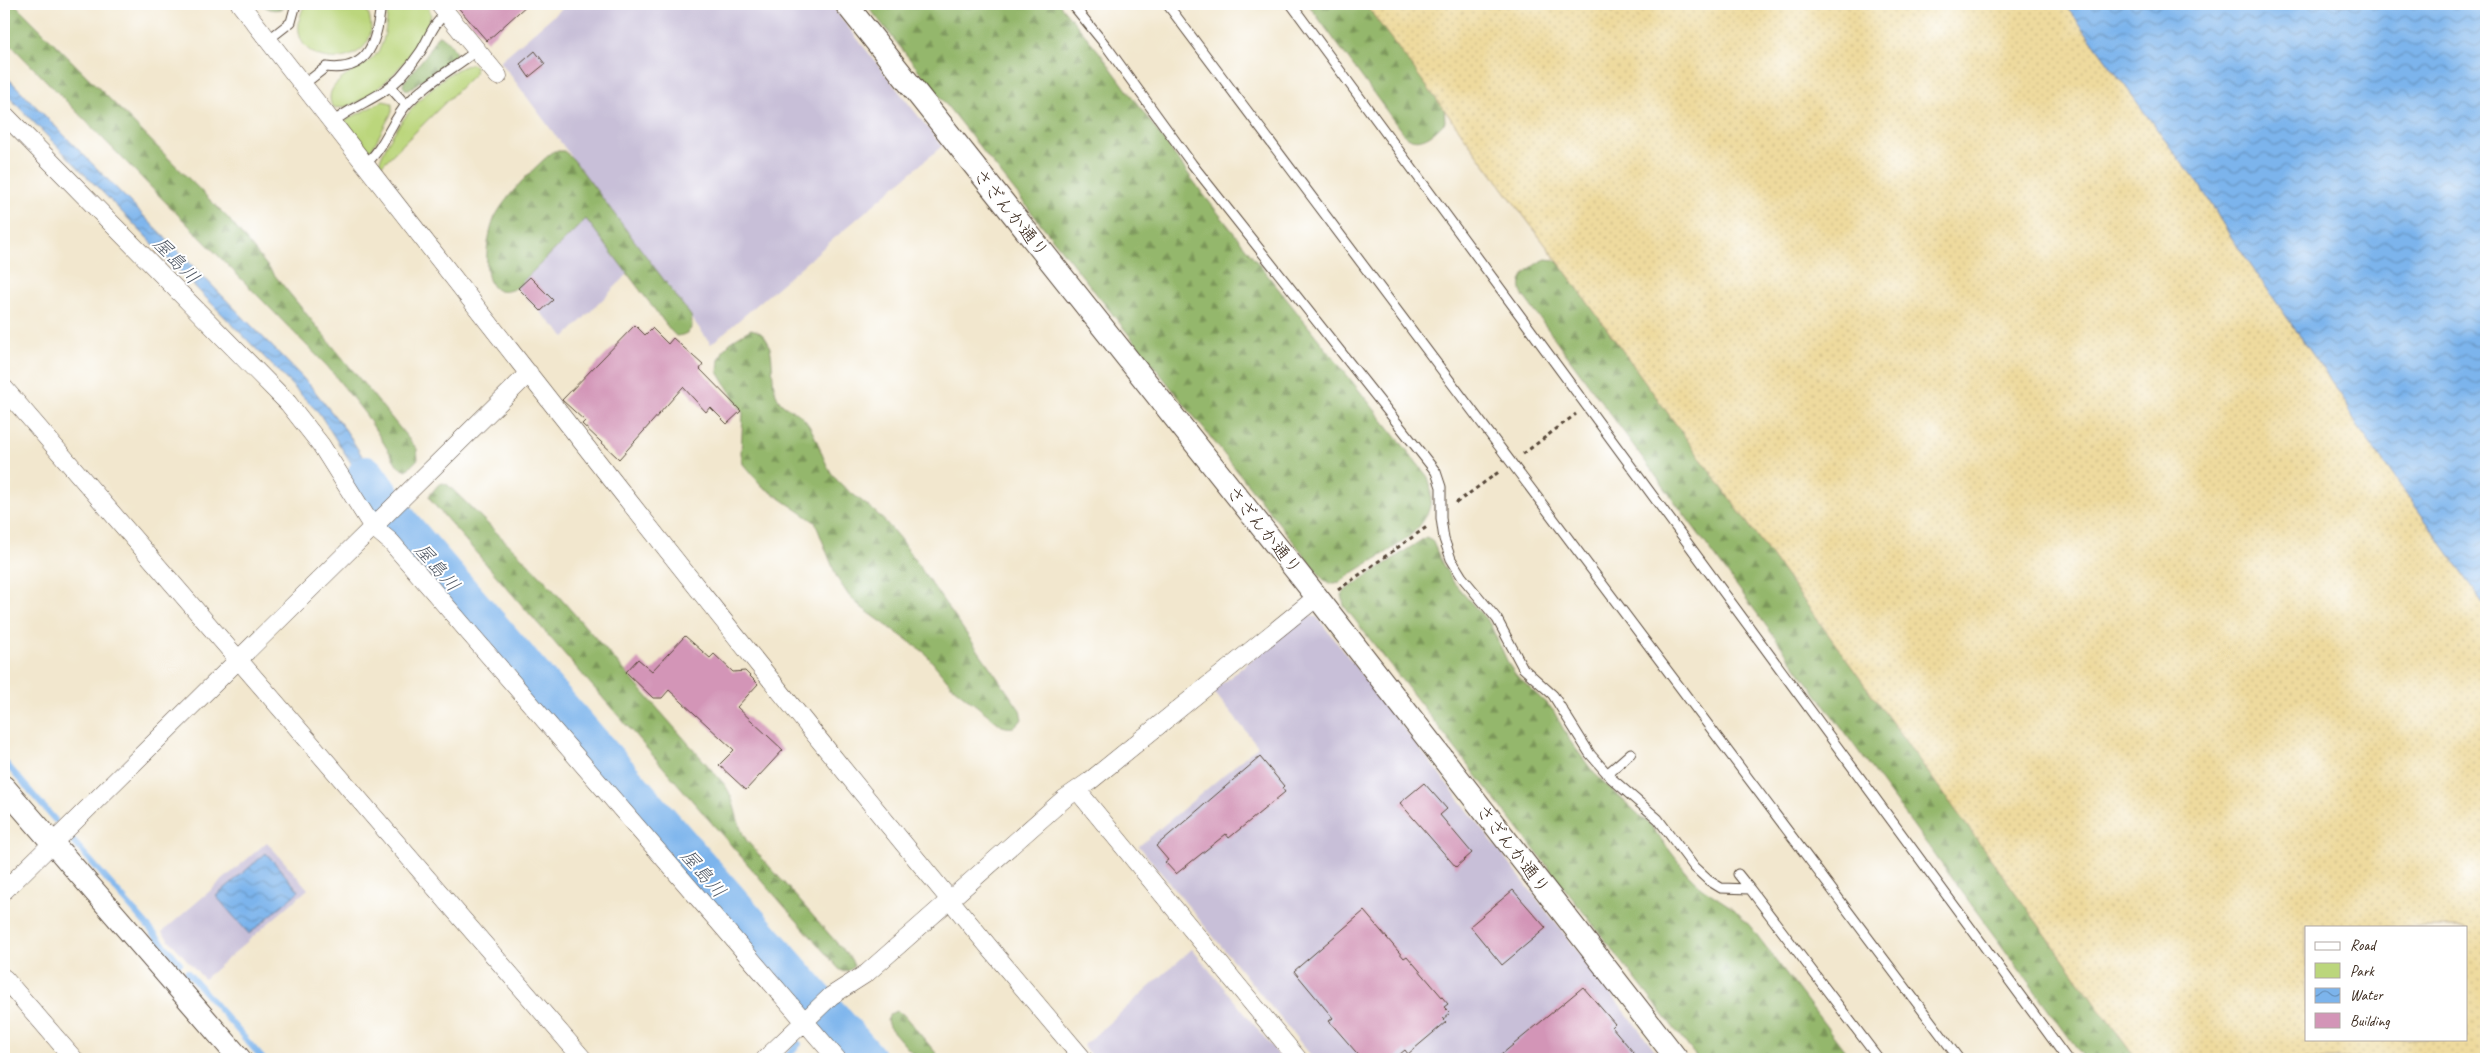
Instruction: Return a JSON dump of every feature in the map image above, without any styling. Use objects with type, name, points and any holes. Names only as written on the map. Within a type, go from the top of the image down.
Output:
[{"type":"street","name":"さざんか通り","points":[[846,4],[1325,595],[1677,1059]]},
{"type":"street","points":[[243,5],[268,40],[529,374],[949,900],[1084,1059]]},
{"type":"street","points":[[443,8],[498,76]]},
{"type":"street","points":[[4,114],[288,404],[321,445],[376,524],[391,542],[807,1019],[837,1059]]},
{"type":"street","points":[[4,892],[399,500],[529,374]]},
{"type":"street","points":[[4,388],[583,1059]]},
{"type":"street","points":[[765,1059],[831,996],[868,973],[1064,798],[1077,790],[1325,595]]},
{"type":"street","points":[[4,787],[240,1059]]},
{"type":"street","points":[[1077,790],[1298,1059]]},
{"type":"street","points":[[4,978],[74,1059]]},
{"type":"lane","points":[[268,40],[291,22],[296,4]]},
{"type":"lane","points":[[303,85],[326,67],[350,66],[362,59],[371,49],[377,37],[381,4]]},
{"type":"lane","points":[[1072,4],[1112,53],[1197,170],[1432,466],[1441,487],[1441,515],[1444,539],[1451,559],[1462,577],[1497,619],[1520,664],[1553,695],[1578,736],[1607,774],[1658,819],[1694,867],[1708,880],[1721,888],[1750,889]]},
{"type":"lane","points":[[1167,4],[1959,1059]]},
{"type":"lane","points":[[1291,4],[2067,1059]]},
{"type":"lane","points":[[332,122],[342,114],[370,101],[390,86],[410,66],[420,52],[443,8]]},
{"type":"lane","points":[[365,164],[375,156],[394,121],[406,105],[436,77],[477,50]]},
{"type":"lane","points":[[390,86],[406,105]]},
{"type":"lane","points":[[1607,774],[1631,752]]},
{"type":"lane","points":[[1738,874],[1879,1059]]},
{"type":"path","points":[[1517,458],[1579,412]]},
{"type":"path","points":[[1325,595],[1418,536],[1441,515],[1505,467]]},
{"type":"shaded area","points":[[567,4],[830,4],[942,146],[711,344],[500,61]]},
{"type":"shaded area","points":[[586,218],[628,274],[565,337],[516,288]]},
{"type":"shaded area","points":[[1307,615],[1316,616],[1662,1059],[1314,1059],[1139,846],[1258,746],[1213,691]]},
{"type":"shaded area","points":[[267,842],[308,889],[204,979],[162,932]]},
{"type":"shaded area","points":[[1192,949],[1282,1059],[1094,1059],[1083,1046]]},
{"type":"green space","points":[[4,4],[15,4],[227,217],[417,449],[418,459],[407,470],[398,466],[366,415],[328,367],[4,38]]},
{"type":"green space","points":[[262,4],[288,4],[275,10]]},
{"type":"green space","points":[[305,4],[364,4],[371,27],[366,44],[353,55],[335,58],[318,55],[304,45],[299,28]]},
{"type":"green space","points":[[389,4],[427,4],[431,14],[418,43],[394,73],[365,98],[350,105],[336,108],[332,106],[330,97],[338,82],[378,52],[385,34]]},
{"type":"green space","points":[[866,4],[1059,4],[1100,53],[1203,194],[1428,477],[1431,497],[1427,513],[1418,528],[1405,540],[1340,582],[1329,584],[1324,580]]},
{"type":"green space","points":[[1308,4],[1365,4],[1444,108],[1445,122],[1436,131],[1421,139],[1416,140],[1405,136]]},
{"type":"green space","points":[[438,35],[449,43],[456,55],[407,91],[403,86],[404,82],[426,55]]},
{"type":"green space","points":[[472,64],[475,66],[475,73],[382,165],[379,164],[392,136],[416,104],[444,78]]},
{"type":"green space","points":[[383,101],[392,103],[392,112],[372,149],[368,151],[345,122]]},
{"type":"green space","points":[[554,151],[564,151],[573,159],[691,316],[692,324],[687,333],[676,336],[671,331],[586,219],[516,288],[503,291],[494,288],[489,279],[487,253],[495,217],[506,200],[522,182]]},
{"type":"green space","points":[[1546,259],[1555,260],[1562,267],[2136,1059],[2085,1059],[1522,294],[1521,282],[1526,272]]},
{"type":"green space","points":[[751,329],[761,333],[767,340],[772,358],[775,389],[780,401],[801,416],[809,426],[827,465],[836,479],[877,514],[900,539],[1020,710],[1022,719],[1016,726],[1002,726],[953,687],[924,652],[862,608],[849,596],[837,578],[815,522],[762,486],[743,464],[741,453],[743,413],[718,372],[719,360],[724,349],[734,339]]},
{"type":"green space","points":[[443,483],[448,485],[540,575],[725,785],[747,841],[851,959],[854,966],[850,970],[844,972],[839,969],[432,502],[429,496],[438,485]]},
{"type":"green space","points":[[1426,537],[1432,540],[1442,563],[1454,583],[1490,624],[1509,665],[1516,675],[1553,710],[1570,741],[1594,773],[1651,826],[1687,873],[1702,888],[1734,909],[1750,926],[1851,1059],[1698,1059],[1344,606],[1342,594],[1346,590]]},
{"type":"green space","points":[[896,1011],[903,1014],[941,1059],[917,1059],[889,1027],[887,1021],[890,1014]]},
{"type":"sand","points":[[1365,4],[2065,4],[2199,184],[2229,234],[2345,401],[2356,424],[2486,608],[2486,1059],[2136,1059],[1562,267]]},
{"type":"water","points":[[2065,4],[2486,4],[2486,608],[2356,424],[2345,401],[2229,234],[2199,184]]},
{"type":"water","points":[[4,74],[309,384],[345,429],[394,506],[384,514],[319,413],[4,92]]},
{"type":"water","points":[[266,853],[299,891],[249,934],[216,896]]},
{"type":"building","points":[[455,4],[528,4],[487,41]]},
{"type":"building","points":[[535,51],[545,64],[529,77],[520,64]]},
{"type":"building","points":[[530,277],[553,300],[541,311],[518,288]]},
{"type":"building","points":[[635,325],[645,335],[652,328],[668,344],[673,338],[703,365],[700,369],[741,411],[727,424],[710,407],[706,412],[683,387],[619,459],[582,424],[585,421],[562,400]]},
{"type":"building","points":[[685,636],[710,658],[714,654],[733,672],[745,671],[758,684],[737,707],[783,750],[746,790],[719,765],[734,750],[669,690],[662,698],[653,698],[626,672],[638,659],[652,671]]},
{"type":"building","points":[[1260,757],[1284,786],[1282,788],[1285,792],[1229,838],[1226,834],[1176,874],[1165,862],[1168,860],[1156,846]]},
{"type":"building","points":[[1424,783],[1447,809],[1440,815],[1472,853],[1456,867],[1400,803]]},
{"type":"building","points":[[1513,890],[1546,928],[1502,965],[1470,926]]},
{"type":"building","points":[[1364,911],[1404,958],[1407,956],[1448,1004],[1444,1007],[1450,1013],[1443,1019],[1446,1022],[1408,1054],[1405,1050],[1394,1059],[1362,1059],[1329,1021],[1333,1018],[1294,971]]},
{"type":"building","points":[[1583,987],[1615,1024],[1612,1027],[1639,1059],[1496,1059]]},
{"type":"waterway","name":"屋島川","points":[[366,475],[403,527],[867,1059]]},
{"type":"waterway","points":[[4,761],[55,820]]},
{"type":"waterway","points":[[74,842],[180,963]]},
{"type":"waterway","points":[[187,972],[263,1059]]},
{"type":"waterway","points":[[819,1026],[829,1015]]},
{"type":"waterway","points":[[784,1059],[799,1044]]}]
